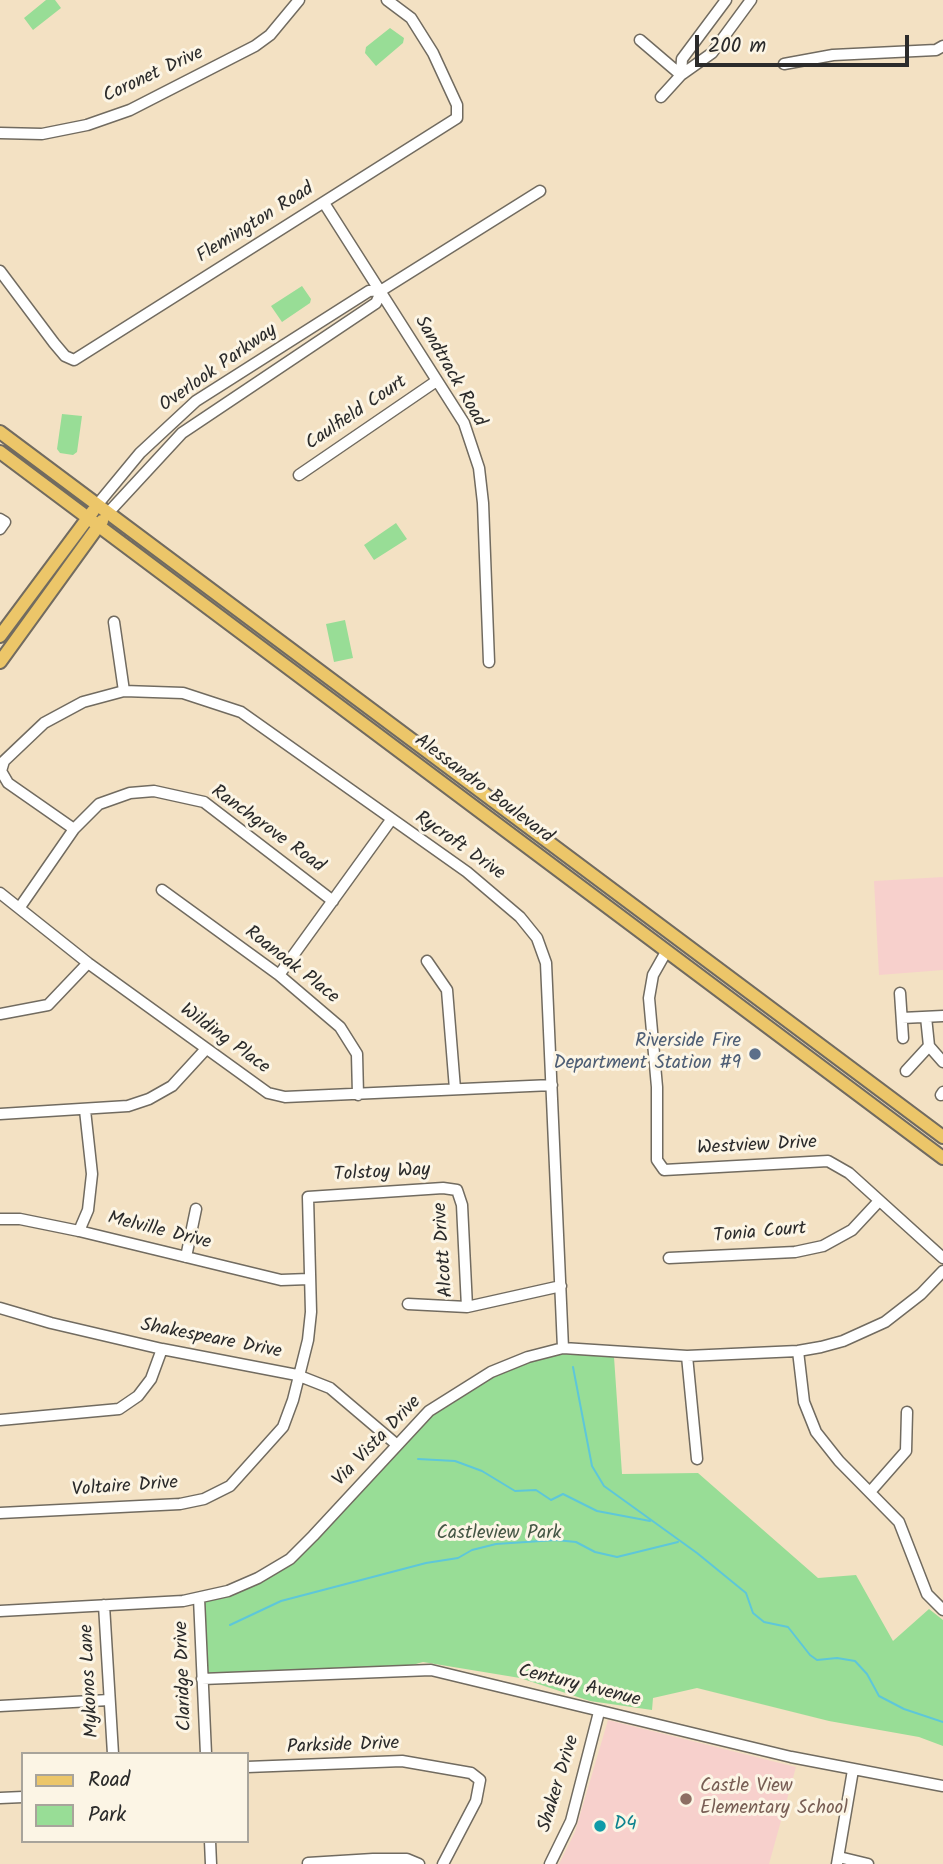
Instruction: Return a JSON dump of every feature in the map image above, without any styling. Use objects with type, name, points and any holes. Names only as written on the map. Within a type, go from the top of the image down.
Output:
[{"type":"main road","name":"Alessandro Boulevard","points":[[0,432],[943,1137]]},
{"type":"main road","name":"Alessandro Boulevard","points":[[0,452],[943,1158]]},
{"type":"main road","points":[[0,662],[94,521],[97,505]]},
{"type":"main road","points":[[0,636],[94,521],[108,513]]},
{"type":"street","name":"Coronet Drive","points":[[0,133],[42,134],[87,125],[130,110],[255,46],[270,34],[299,0]]},
{"type":"street","name":"Flemington Road","points":[[0,271],[54,343],[65,356],[74,360],[457,118],[457,105],[430,48],[411,18],[387,0]]},
{"type":"street","points":[[681,75],[682,59],[726,0]]},
{"type":"street","points":[[661,97],[681,75],[712,53],[751,0]]},
{"type":"street","points":[[640,40],[681,75]]},
{"type":"street","points":[[784,64],[833,55],[941,49]]},
{"type":"street","name":"Overlook Parkway","points":[[97,505],[140,453],[197,401],[369,291],[382,290],[540,191]]},
{"type":"street","name":"Sandtrack Road","points":[[324,202],[382,290],[435,382],[464,423],[479,468],[484,503],[489,662]]},
{"type":"street","name":"Overlook Parkway","points":[[108,513],[182,433],[376,303],[382,290]]},
{"type":"street","name":"Caulfield Court","points":[[299,475],[435,382]]},
{"type":"street","points":[[114,622],[124,691]]},
{"type":"street","name":"Rycroft Drive","points":[[1,771],[4,761],[44,723],[83,702],[124,691],[183,693],[241,712],[499,897],[537,938],[546,963],[563,1348]]},
{"type":"street","points":[[1,771],[8,783],[74,829]]},
{"type":"street","name":"Ranchgrove Road","points":[[20,906],[74,829],[99,804],[130,793],[154,791],[204,802],[333,901]]},
{"type":"street","points":[[279,975],[391,820]]},
{"type":"street","name":"Roanoak Place","points":[[162,890],[279,975],[340,1027],[357,1054],[358,1095]]},
{"type":"street","name":"Wilding Place","points":[[0,892],[88,963],[268,1093],[285,1097],[552,1086]]},
{"type":"street","name":"Westview Drive","points":[[666,952],[653,975],[649,998],[657,1087],[657,1160],[664,1170],[828,1161],[849,1173],[943,1258]]},
{"type":"street","points":[[427,961],[447,990],[455,1089]]},
{"type":"street","points":[[0,1014],[48,1005],[88,963]]},
{"type":"street","points":[[900,993],[903,1038]]},
{"type":"street","points":[[902,1018],[943,1016]]},
{"type":"street","points":[[926,1017],[929,1046],[943,1062]]},
{"type":"street","points":[[906,1071],[929,1046]]},
{"type":"street","points":[[0,1114],[128,1106],[149,1100],[172,1086],[206,1049]]},
{"type":"street","points":[[79,1231],[88,1209],[92,1174],[85,1110]]},
{"type":"street","name":"Tolstoy Way","points":[[308,1197],[443,1188],[457,1190]]},
{"type":"street","name":"Alcott Drive","points":[[457,1190],[462,1205],[467,1307]]},
{"type":"street","name":"Voltaire Drive","points":[[0,1513],[180,1504],[230,1486],[283,1427],[293,1400],[297,1375],[308,1340],[308,1197]]},
{"type":"street","name":"Tonia Court","points":[[669,1258],[795,1252],[823,1246],[852,1230],[879,1201]]},
{"type":"street","points":[[186,1257],[196,1209]]},
{"type":"street","name":"Melville Drive","points":[[0,1219],[20,1219],[79,1231],[281,1280],[309,1279]]},
{"type":"street","name":"Via Vista Drive","points":[[0,1611],[199,1598],[258,1578],[290,1559],[429,1411],[491,1372],[528,1357],[563,1348],[687,1356],[798,1351],[843,1341],[885,1322],[921,1294],[943,1271]]},
{"type":"street","points":[[408,1304],[467,1307],[561,1286]]},
{"type":"street","name":"Shakespeare Drive","points":[[0,1307],[51,1323],[162,1349],[297,1375],[330,1388],[396,1444]]},
{"type":"street","points":[[0,1420],[119,1409],[138,1396],[151,1379],[162,1349]]},
{"type":"street","points":[[798,1351],[804,1402],[816,1432],[899,1522],[927,1594],[943,1611]]},
{"type":"street","points":[[687,1356],[696,1459]]},
{"type":"street","points":[[870,1492],[906,1451],[907,1412]]},
{"type":"street","name":"Claridge Drive","points":[[199,1598],[206,1752]]},
{"type":"street","name":"Mykonos Lane","points":[[104,1605],[113,1752]]},
{"type":"street","name":"Century Avenue","points":[[202,1679],[431,1670],[599,1712],[853,1770],[943,1786]]},
{"type":"street","points":[[0,1706],[109,1700]]},
{"type":"street","name":"Shaker Drive","points":[[550,1864],[571,1821],[599,1712]]},
{"type":"street","name":"Parkside Drive","points":[[248,1768],[402,1761],[471,1773],[480,1780],[476,1801],[443,1864]]},
{"type":"street","points":[[853,1770],[838,1860],[869,1864]]},
{"type":"street","points":[[0,1798],[21,1797]]},
{"type":"street","points":[[210,1843],[211,1864]]},
{"type":"street","points":[[308,1863],[373,1858],[407,1859],[419,1864]]},
{"type":"shaded area","points":[[943,877],[943,970],[879,975],[874,881]]},
{"type":"shaded area","name":"Castle View Elementary School","points":[[608,1720],[796,1767],[769,1864],[559,1864],[575,1832]]},
{"type":"green space","points":[[46,0],[55,0],[61,8],[33,30],[24,18]]},
{"type":"green space","points":[[390,28],[404,38],[403,43],[376,66],[365,53],[366,47]]},
{"type":"green space","points":[[302,286],[311,299],[310,303],[282,322],[271,306]]},
{"type":"green space","points":[[62,414],[82,416],[77,452],[73,455],[60,453],[57,449]]},
{"type":"green space","points":[[396,523],[407,539],[374,560],[364,545]]},
{"type":"green space","points":[[345,620],[353,658],[334,662],[326,624]]},
{"type":"green space","name":"Castleview Park","points":[[562,1352],[614,1357],[622,1474],[698,1473],[818,1578],[856,1575],[893,1641],[929,1609],[943,1620],[943,1746],[919,1737],[829,1721],[697,1688],[653,1698],[652,1710],[590,1701],[520,1678],[423,1662],[391,1671],[199,1681],[199,1599],[278,1567],[418,1422],[489,1372]]},
{"type":"waterway","points":[[573,1367],[592,1466],[604,1486],[697,1553],[746,1593],[753,1613],[764,1622],[788,1627],[817,1660],[837,1658],[855,1661],[867,1674],[879,1696],[904,1709],[943,1722]]},
{"type":"waterway","points":[[418,1459],[455,1461],[482,1471],[515,1491],[536,1490],[551,1500],[563,1494],[597,1511],[650,1521]]},
{"type":"waterway","points":[[230,1625],[281,1601],[426,1563],[458,1558],[472,1550],[496,1544],[556,1540],[576,1542],[595,1552],[617,1557],[678,1542]]},
{"type":"place","name":"Riverside Fire Department Station #9","points":[[755,1054]]},
{"type":"place","name":"Castle View Elementary School","points":[[686,1799]]},
{"type":"place","name":"D4","points":[[600,1826]]}]
